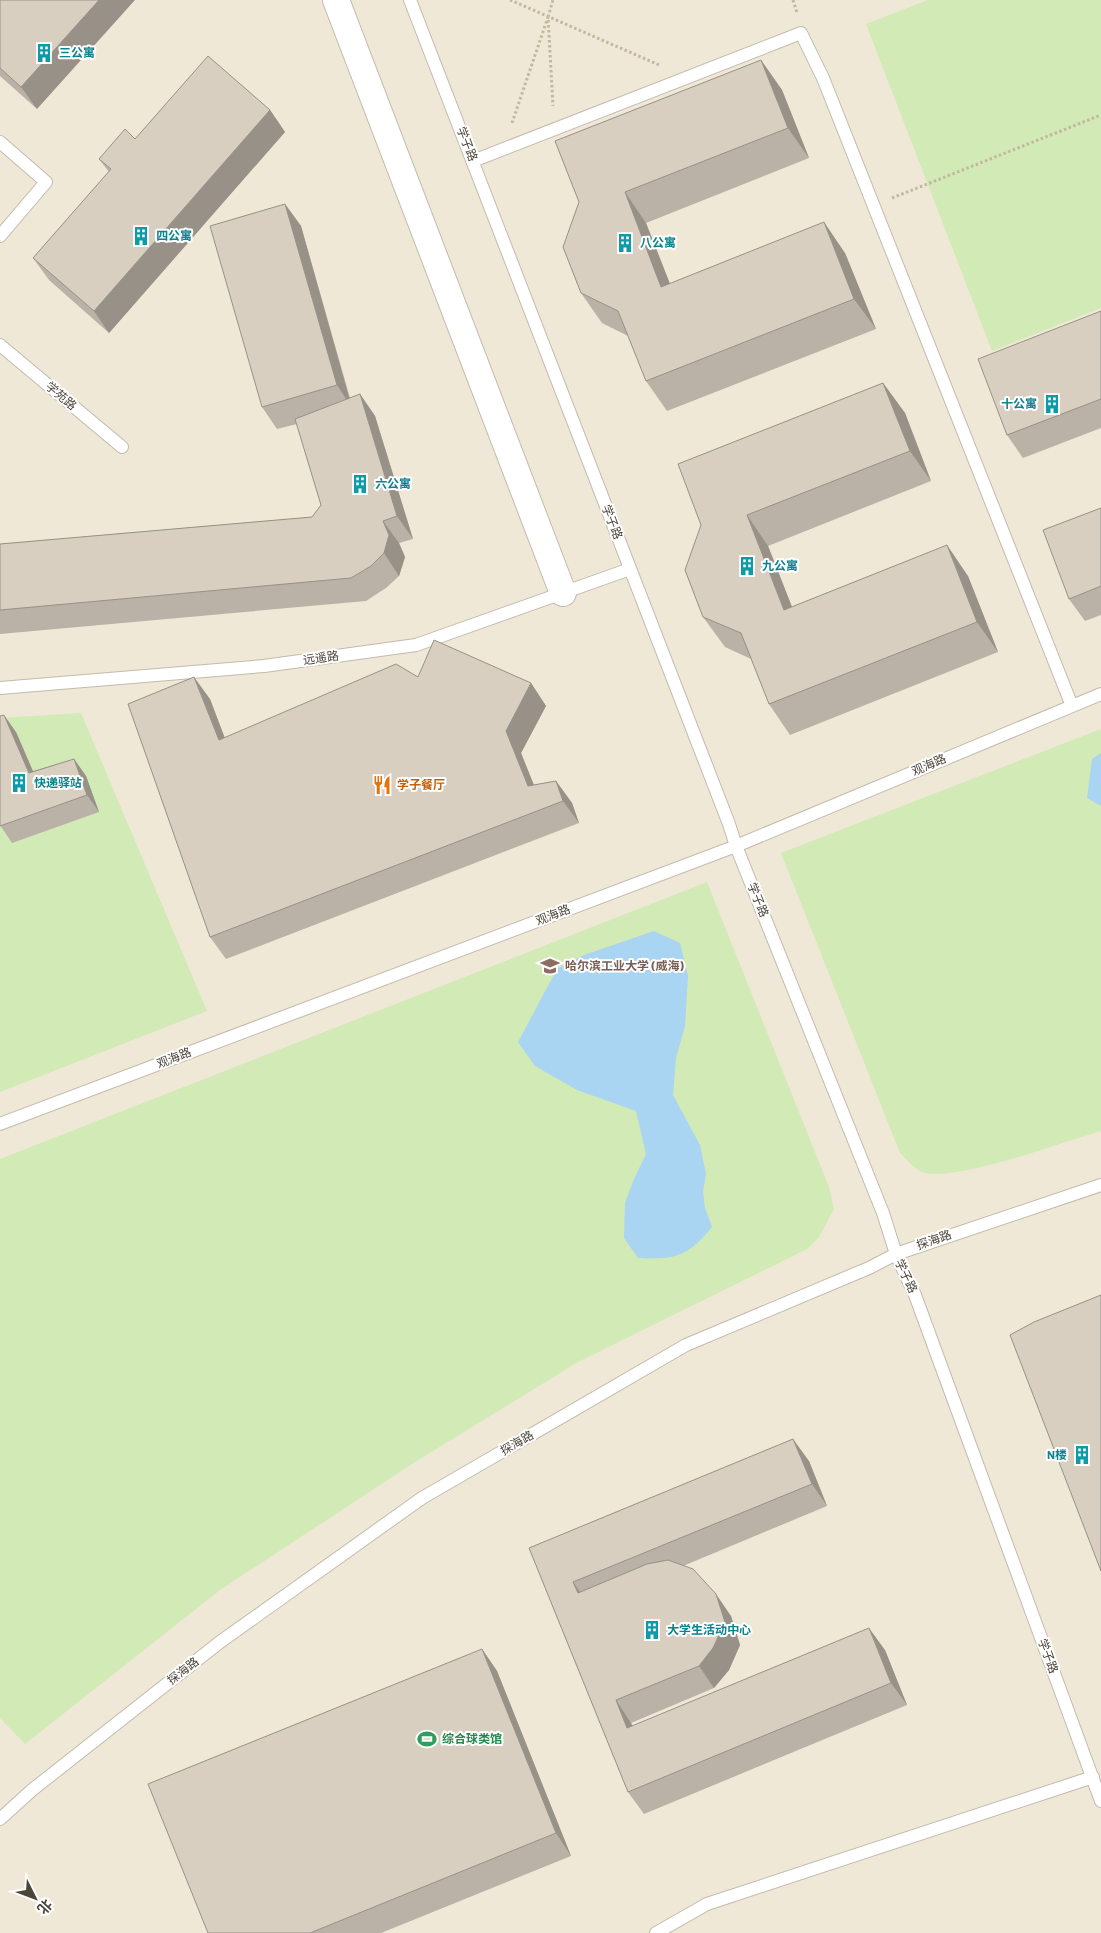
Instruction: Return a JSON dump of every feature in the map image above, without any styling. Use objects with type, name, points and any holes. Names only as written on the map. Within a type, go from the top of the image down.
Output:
[{"type":"street","points":[[336,0],[563,593]]},
{"type":"lane","name":"学子路","points":[[410,0],[736,846],[883,1213],[896,1254],[915,1295],[1101,1801]]},
{"type":"lane","points":[[473,161],[802,33],[823,78],[1072,706]]},
{"type":"lane","points":[[0,142],[46,182],[0,236]]},
{"type":"lane","name":"学苑路","points":[[0,345],[122,447]]},
{"type":"lane","name":"远遥路","points":[[0,688],[264,666],[416,645],[630,568]]},
{"type":"lane","name":"观海路","points":[[0,1124],[736,846],[1101,694]]},
{"type":"lane","name":"探海路","points":[[0,1819],[32,1790],[220,1642],[422,1498],[686,1344],[869,1268],[896,1254],[1101,1185]]},
{"type":"lane","points":[[656,1933],[707,1904],[1093,1777]]},
{"type":"path","points":[[510,0],[685,77]]},
{"type":"path","points":[[503,149],[553,0]]},
{"type":"path","points":[[548,17],[554,129]]},
{"type":"path","points":[[873,206],[1101,115]]},
{"type":"shaded area","name":"哈尔滨工业大学 (威海)","points":[[0,0],[1101,0],[1101,1933],[0,1933]]},
{"type":"green space","points":[[928,0],[1101,0],[1101,308],[992,351],[866,24]]},
{"type":"green space","points":[[81,713],[207,1011],[0,1092],[0,718]]},
{"type":"green space","points":[[1101,729],[1101,1131],[1036,1152],[980,1167],[934,1174],[920,1171],[900,1153],[781,853]]},
{"type":"green space","points":[[707,882],[829,1187],[834,1209],[819,1237],[807,1249],[578,1362],[415,1462],[220,1590],[25,1744],[0,1718],[0,1159]]},
{"type":"water","points":[[1101,753],[1101,806],[1087,798],[1092,759]]},
{"type":"water","points":[[654,931],[680,943],[688,976],[685,1026],[676,1058],[673,1095],[700,1145],[706,1174],[703,1192],[705,1208],[712,1227],[696,1244],[680,1254],[662,1258],[638,1258],[624,1238],[625,1203],[646,1154],[636,1111],[577,1090],[535,1066],[518,1042],[557,969],[584,955]]},
{"type":"building","points":[[0,0],[99,0],[21,87],[0,68]]},
{"type":"building","name":"四公寓","points":[[208,56],[270,110],[94,311],[33,258],[111,169],[99,159],[125,129],[135,139]]},
{"type":"building","name":"八公寓","points":[[761,60],[788,128],[625,192],[661,287],[824,222],[854,299],[646,381],[618,311],[581,293],[563,247],[579,202],[555,141]]},
{"type":"building","points":[[285,204],[337,385],[262,407],[210,226]]},
{"type":"building","name":"十公寓","points":[[1101,311],[1101,399],[1007,435],[978,359]]},
{"type":"building","name":"九公寓","points":[[883,383],[910,451],[747,515],[784,610],[947,545],[977,622],[769,704],[741,633],[703,617],[685,570],[701,525],[678,464]]},
{"type":"building","name":"六公寓","points":[[360,394],[397,516],[383,521],[389,535],[384,553],[371,566],[351,578],[0,610],[0,544],[312,517],[321,505],[295,419]]},
{"type":"building","points":[[1101,508],[1101,586],[1069,599],[1043,530]]},
{"type":"building","points":[[434,640],[531,683],[506,731],[528,786],[556,781],[563,801],[210,937],[128,704],[194,677],[219,740],[396,664],[418,677]]},
{"type":"building","name":"快递驿站","points":[[4,715],[29,773],[74,759],[87,795],[0,826],[0,716]]},
{"type":"building","name":"N楼","points":[[1101,1295],[1101,1571],[1010,1335],[1034,1322]]},
{"type":"building","name":"大学生活动中心","points":[[793,1439],[812,1484],[573,1582],[578,1593],[647,1564],[668,1560],[693,1569],[716,1594],[725,1622],[713,1648],[699,1666],[616,1700],[627,1728],[869,1628],[891,1683],[628,1792],[529,1548]]},
{"type":"building","name":"综合球类馆","points":[[482,1649],[556,1833],[310,1933],[208,1933],[148,1784]]},
{"type":"place","name":"三公寓","points":[[44,53]]},
{"type":"place","name":"四公寓","points":[[141,236]]},
{"type":"place","name":"八公寓","points":[[625,243]]},
{"type":"place","name":"十公寓","points":[[1052,404]]},
{"type":"place","name":"六公寓","points":[[360,484]]},
{"type":"place","name":"九公寓","points":[[747,566]]},
{"type":"place","name":"快递驿站","points":[[19,783]]},
{"type":"place","name":"学子餐厅","points":[[382,785]]},
{"type":"place","name":"哈尔滨工业大学 (威海)","points":[[550,966]]},
{"type":"place","name":"N楼","points":[[1082,1455]]},
{"type":"place","name":"大学生活动中心","points":[[652,1630]]},
{"type":"place","name":"综合球类馆","points":[[427,1739]]}]
